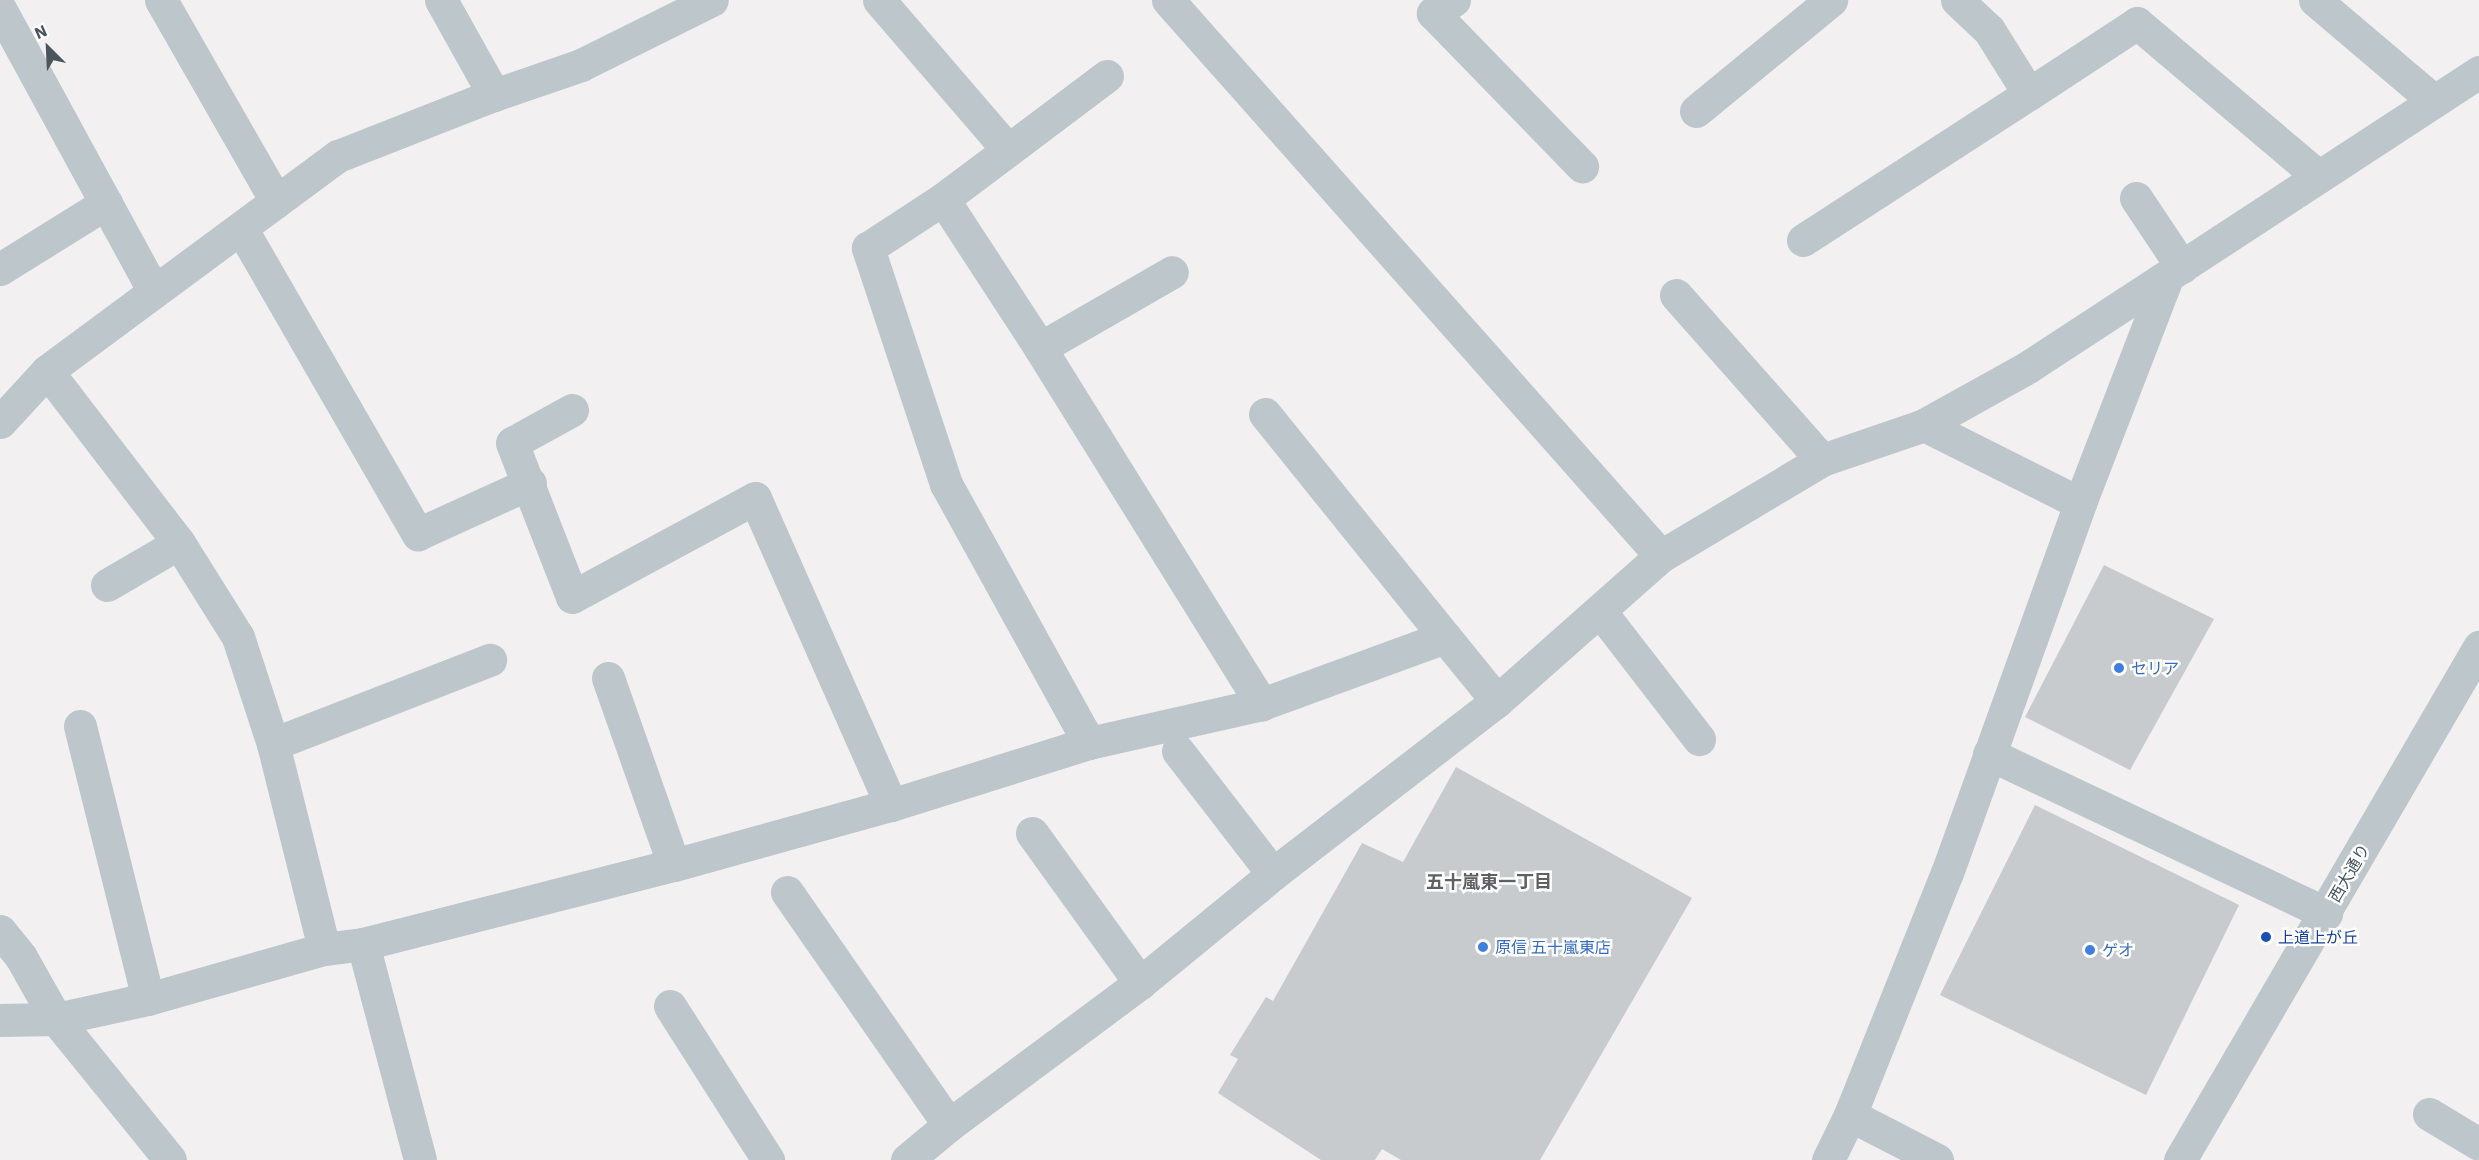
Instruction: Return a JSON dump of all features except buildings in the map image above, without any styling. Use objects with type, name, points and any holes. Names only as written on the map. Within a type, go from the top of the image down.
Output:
[{"type":"street","points":[[161,0],[276,201]]},
{"type":"street","points":[[441,0],[494,95]]},
{"type":"street","points":[[0,422],[47,371],[338,156],[494,95],[581,65],[712,0]]},
{"type":"street","points":[[879,0],[1007,149]]},
{"type":"street","points":[[1168,0],[1661,556]]},
{"type":"street","points":[[1454,0],[1433,13],[1582,166]]},
{"type":"street","points":[[1696,111],[1831,0]]},
{"type":"street","points":[[1957,0],[1989,30],[2030,94]]},
{"type":"street","points":[[2315,0],[2434,101]]},
{"type":"street","points":[[0,9],[154,291]]},
{"type":"street","points":[[1803,240],[2137,23],[2319,177]]},
{"type":"street","points":[[907,1160],[949,1125],[1140,983],[1274,874],[1497,700],[1661,556],[1822,460],[1924,425],[2028,367],[2479,72]]},
{"type":"street","points":[[1089,743],[946,484],[868,248],[943,200],[1007,149],[1107,76]]},
{"type":"street","points":[[2136,198],[2175,272]]},
{"type":"street","points":[[943,200],[1040,348],[1262,704]]},
{"type":"street","points":[[0,269],[106,203]]},
{"type":"street","points":[[241,228],[418,534],[530,483]]},
{"type":"street","points":[[1040,348],[1172,272]]},
{"type":"street","points":[[1828,1160],[1850,1115],[1947,873],[2080,504],[2175,272]]},
{"type":"street","points":[[1676,295],[1822,460]]},
{"type":"street","points":[[47,371],[179,543],[238,637],[273,744],[324,949]]},
{"type":"street","points":[[572,410],[512,443],[530,483],[572,597],[754,498],[891,805]]},
{"type":"street","points":[[1265,414],[1497,700]]},
{"type":"street","points":[[1924,425],[2080,504]]},
{"type":"street","points":[[107,585],[179,543]]},
{"type":"street","points":[[1600,611],[1699,739]]},
{"type":"street","points":[[0,1020],[56,1019],[148,999],[324,949],[363,944],[674,864],[891,805],[1089,743],[1262,704],[1445,636]]},
{"type":"street","name":"西大通り","points":[[2180,1160],[2479,647]]},
{"type":"street","points":[[273,744],[489,660]]},
{"type":"street","points":[[608,678],[674,864]]},
{"type":"street","points":[[80,726],[148,999]]},
{"type":"street","points":[[1178,751],[1274,874]]},
{"type":"street","points":[[1989,754],[2326,913]]},
{"type":"street","points":[[1032,833],[1140,983]]},
{"type":"street","points":[[787,892],[949,1125]]},
{"type":"street","points":[[0,931],[21,957],[56,1019],[170,1160]]},
{"type":"street","points":[[363,944],[420,1160]]},
{"type":"street","points":[[669,1006],[768,1160]]},
{"type":"street","points":[[2429,1114],[2479,1144]]},
{"type":"street","points":[[1850,1115],[1937,1160]]},
{"type":"place","name":"セリア","points":[[2119,668]]},
{"type":"place","name":"上道上が丘","points":[[2266,937]]},
{"type":"place","name":"原信 五十嵐東店","points":[[1483,947]]},
{"type":"place","name":"ゲオ","points":[[2090,950]]},
{"type":"district","name":"五十嵐東一丁目","points":[[1489,882]]}]
